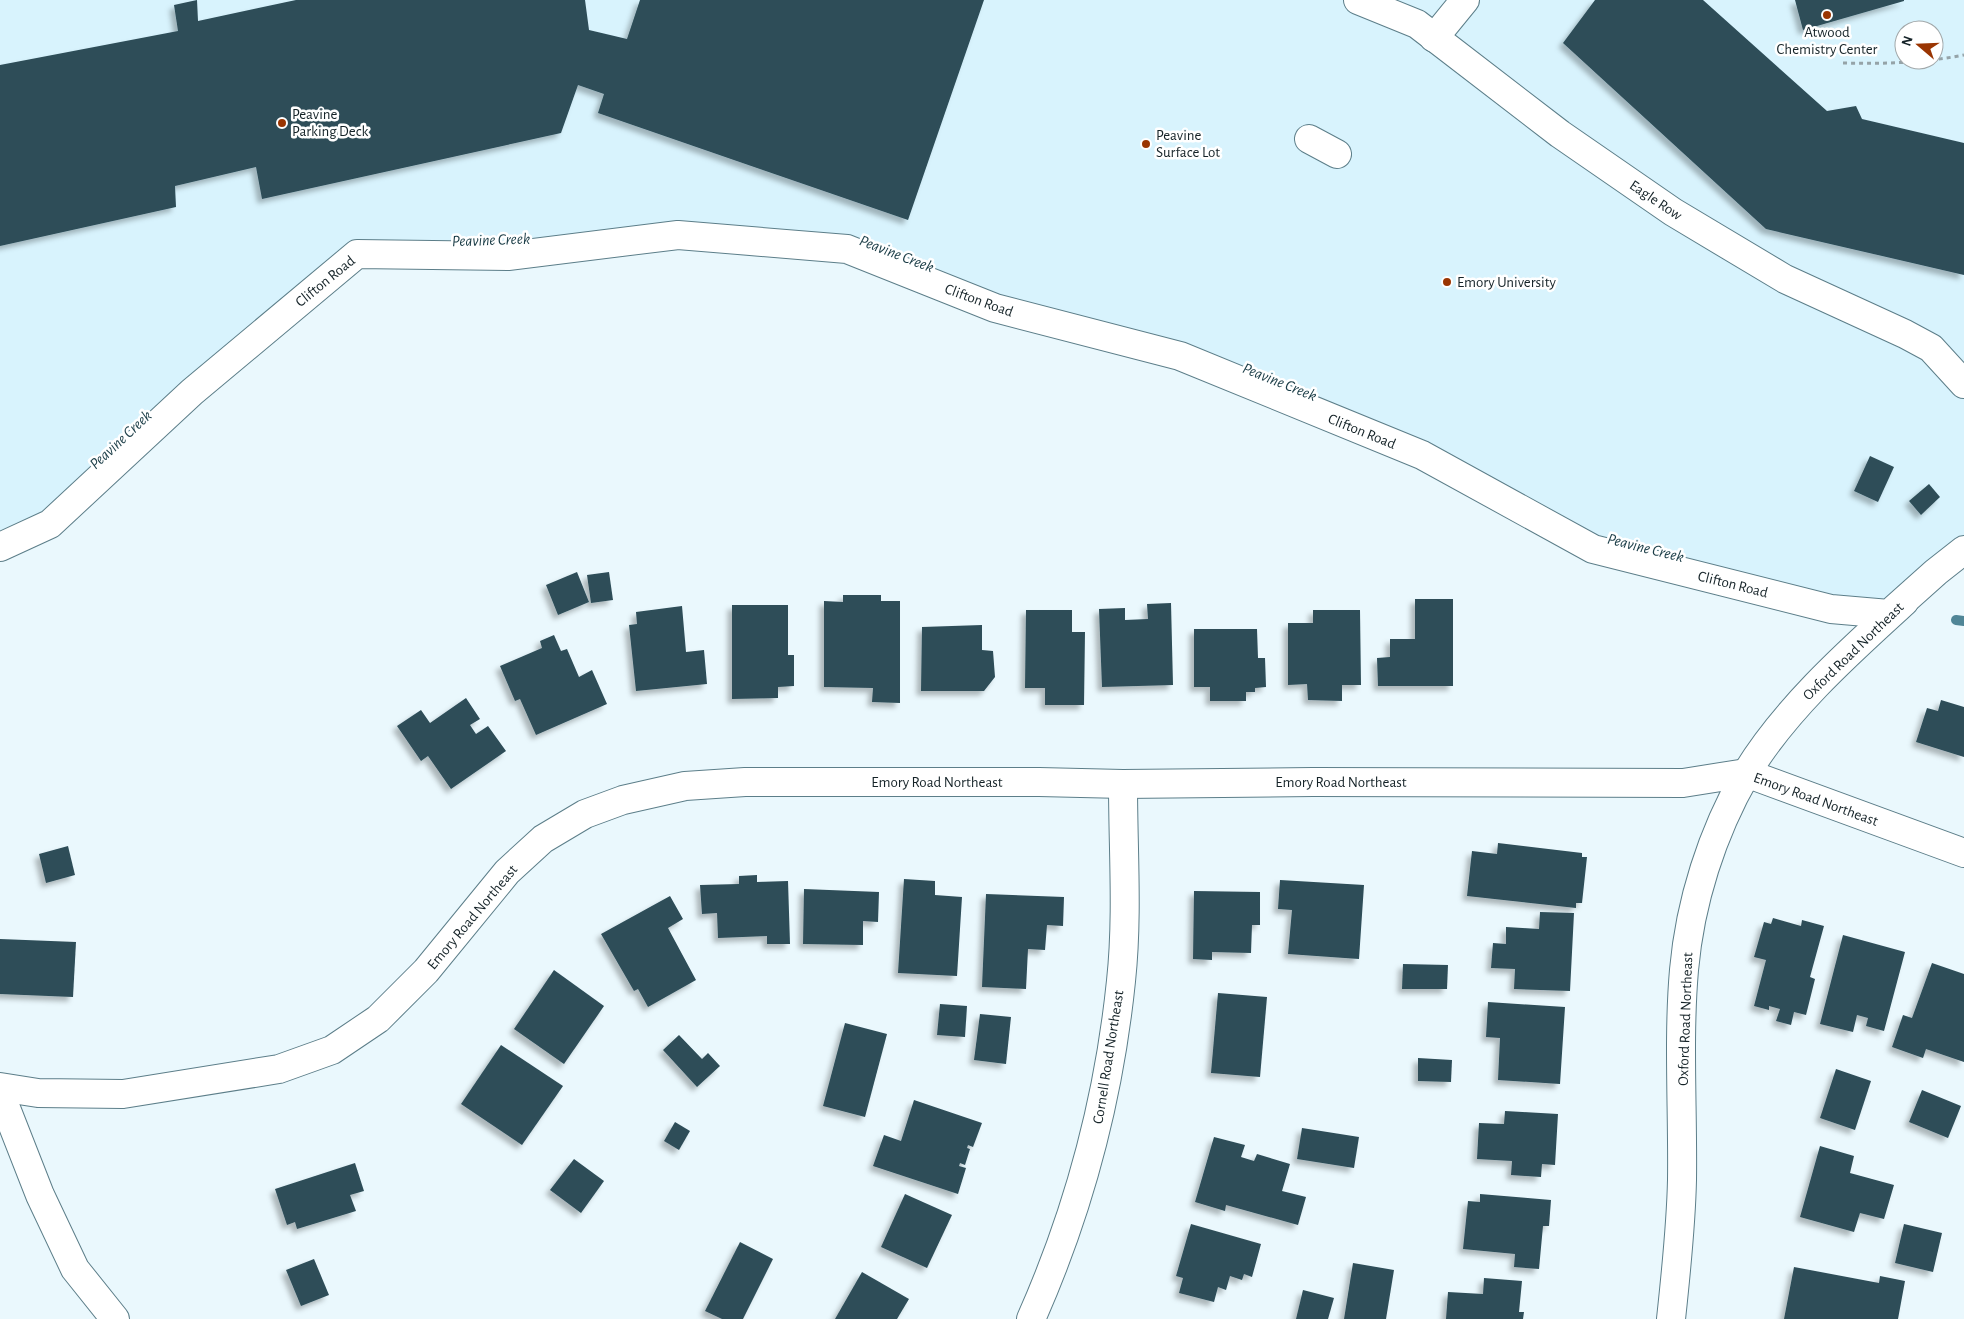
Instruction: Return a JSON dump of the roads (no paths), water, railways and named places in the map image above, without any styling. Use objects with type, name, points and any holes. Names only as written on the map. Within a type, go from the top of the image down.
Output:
[{"type":"street","name":"Eagle Row","points":[[1358,0],[1417,24],[1560,134],[1673,212],[1785,279],[1905,334],[1959,366]]},
{"type":"street","points":[[1434,38],[1465,0]]},
{"type":"street","points":[[1308,139],[1337,154]]},
{"type":"street","name":"Clifton Road","points":[[0,547],[50,524],[192,392],[357,254],[508,256],[678,235],[847,249],[995,308],[1180,356],[1422,456],[1593,549],[1831,609],[1889,614],[1936,572]]},
{"type":"street","name":"Oxford Road Northeast","points":[[1671,1319],[1677,1267],[1682,1184],[1682,1009],[1684,969],[1696,896],[1708,859],[1725,815],[1746,773],[1802,700],[1850,651],[1936,572],[1964,550]]},
{"type":"street","name":"Emory Road Northeast","points":[[0,1087],[38,1093],[122,1094],[279,1069],[332,1050],[378,1019],[426,971],[507,872],[543,839],[585,814],[623,800],[685,786],[745,782],[1039,782],[1123,784],[1372,782],[1683,783],[1746,773],[1964,853]]},
{"type":"street","name":"Cornell Road Northeast","points":[[1031,1319],[1074,1208],[1095,1134],[1108,1070],[1121,980],[1123,940],[1123,784]]},
{"type":"street","points":[[0,1093],[40,1195],[75,1269],[115,1319]]},
{"type":"waterway","name":"Peavine Creek","points":[[1956,620],[1964,621]]},
{"type":"place","name":"Atwood Chemistry Center","points":[[1827,15]]},
{"type":"place","name":"Peavine Parking Deck","points":[[282,123]]},
{"type":"place","name":"Peavine Surface Lot","points":[[1146,144]]},
{"type":"place","name":"Emory University","points":[[1447,282]]}]
